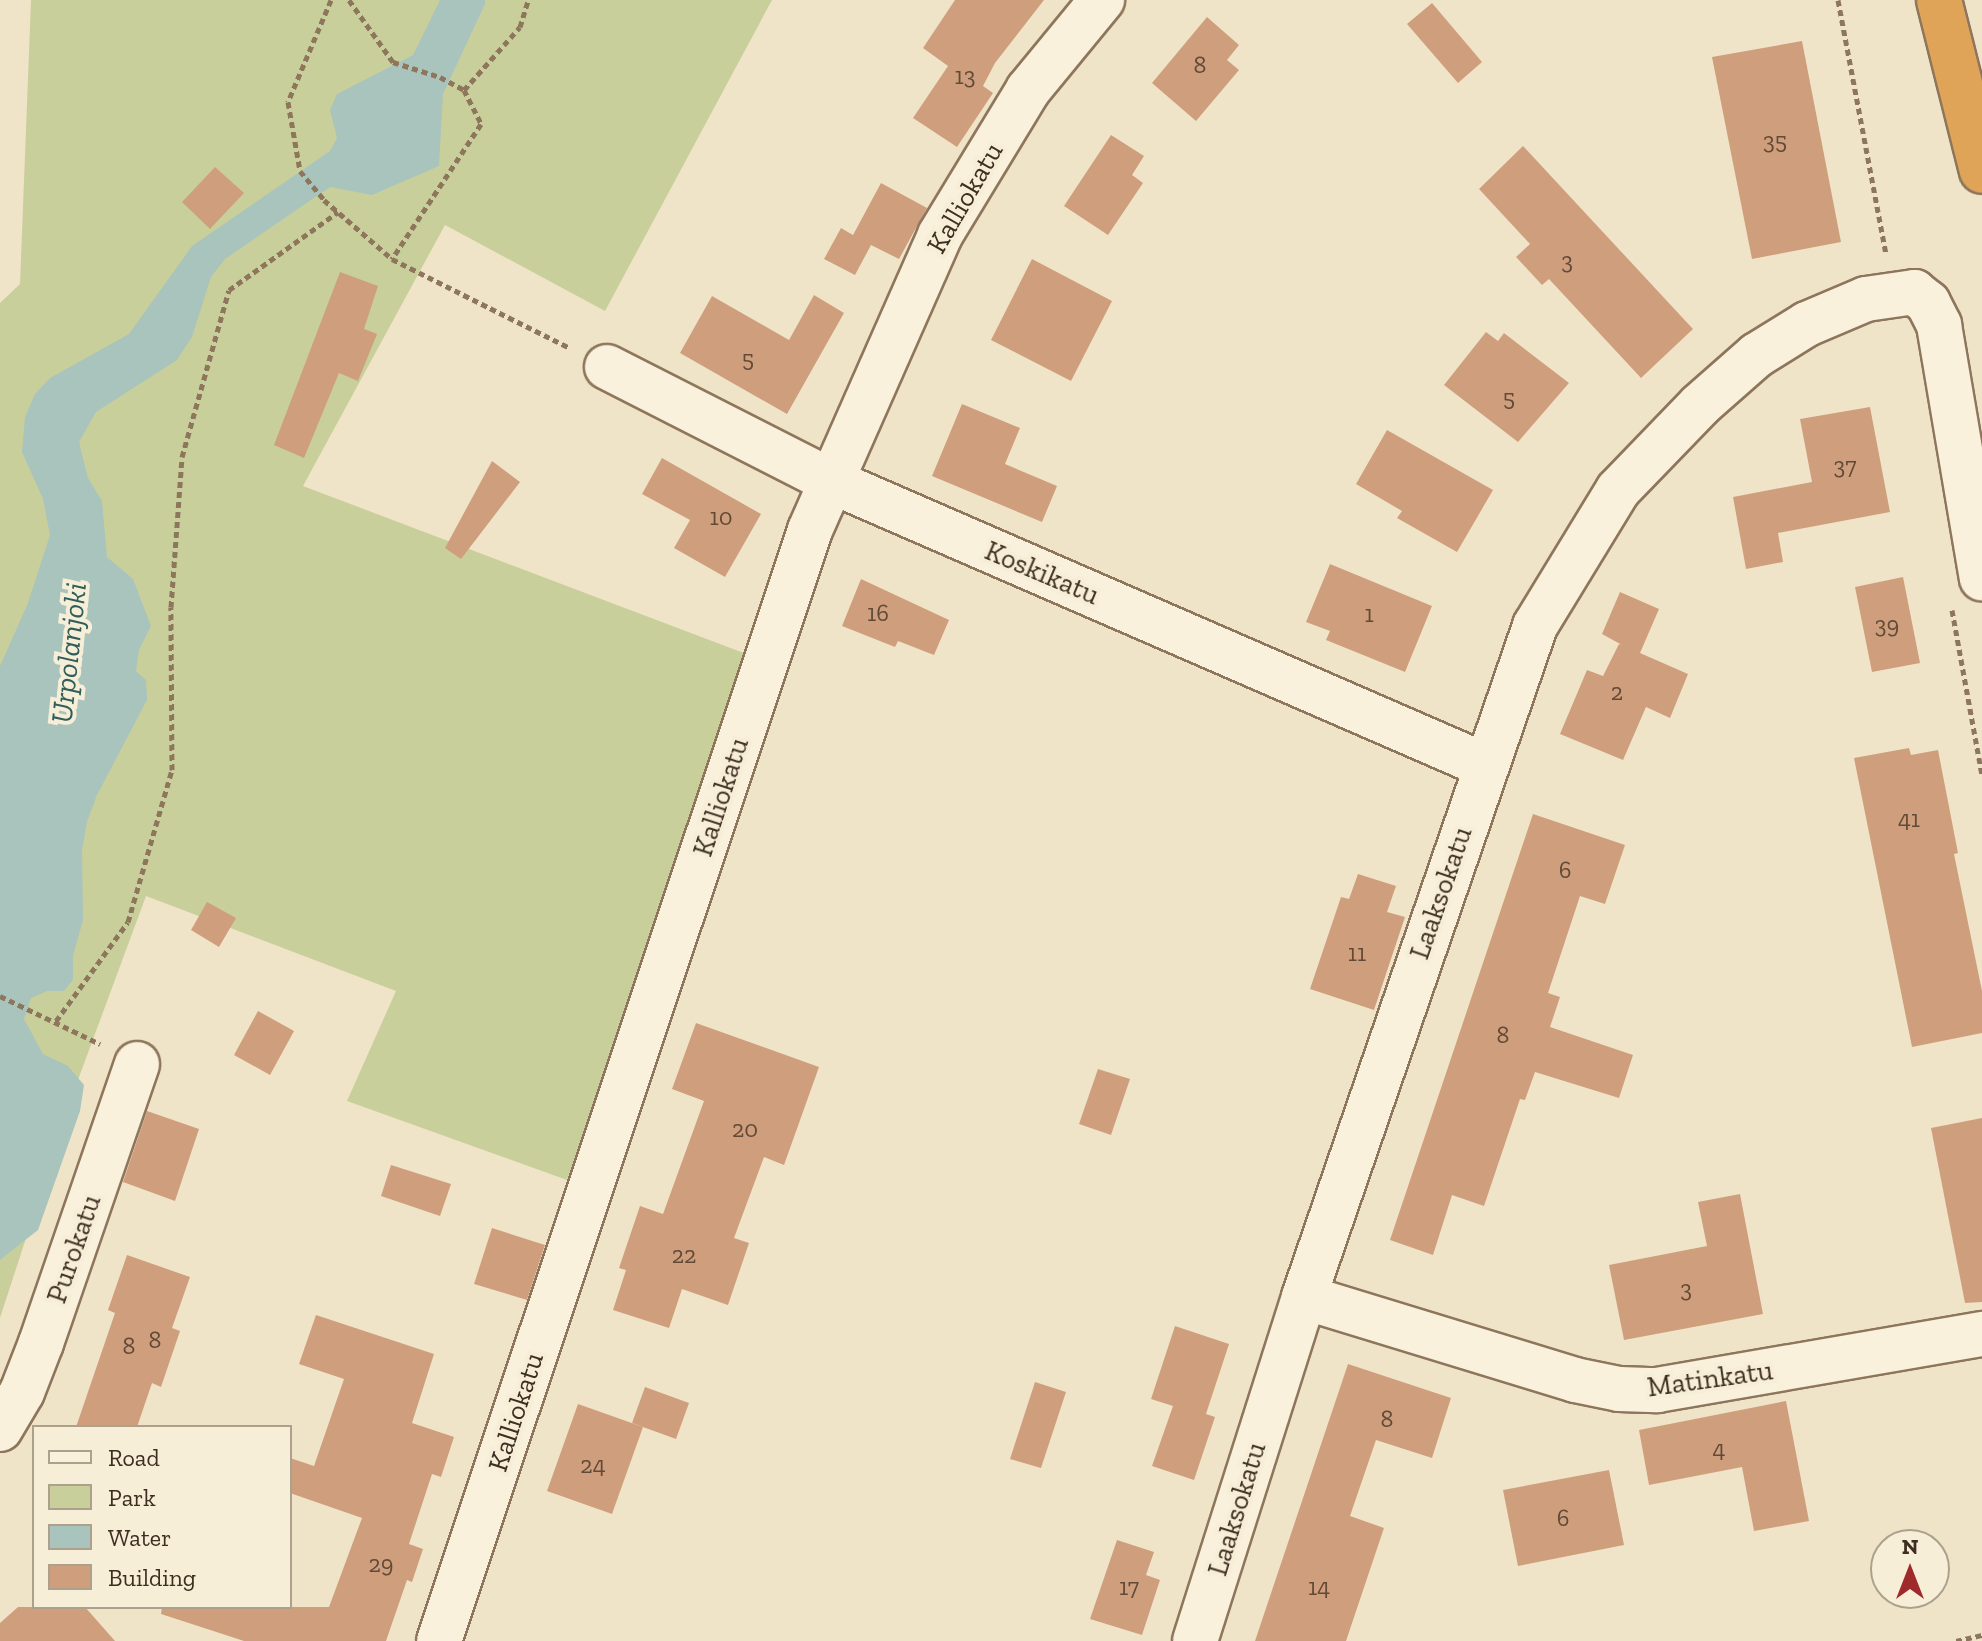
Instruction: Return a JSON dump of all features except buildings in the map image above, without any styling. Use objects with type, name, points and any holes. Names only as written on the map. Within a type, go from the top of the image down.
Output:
[{"type":"highway","points":[[1939,0],[1982,171]]},
{"type":"street","name":"Kalliokatu","points":[[439,1641],[800,560],[831,481],[940,235],[1028,90],[1102,0]]},
{"type":"street","name":"Laaksokatu","points":[[1195,1641],[1304,1297],[1484,765],[1535,626],[1618,490],[1700,405],[1757,355],[1807,324],[1866,299],[1914,292],[1928,303],[1939,325],[1982,578]]},
{"type":"street","name":"Koskikatu","points":[[607,367],[831,481],[1484,765]]},
{"type":"street","name":"Purokatu","points":[[0,1429],[22,1392],[41,1343],[137,1064]]},
{"type":"street","name":"Matinkatu","points":[[1304,1297],[1575,1380],[1619,1389],[1657,1390],[1982,1334]]},
{"type":"path","points":[[331,0],[288,102],[300,171],[324,200],[392,259],[607,367]]},
{"type":"path","points":[[349,0],[393,62],[440,77],[464,90],[481,124],[392,259]]},
{"type":"path","points":[[464,90],[520,27],[528,0]]},
{"type":"path","points":[[0,996],[56,1021],[128,922],[172,770],[171,607],[182,457],[229,290],[338,212]]},
{"type":"path","points":[[1956,1641],[1982,1635]]},
{"type":"green space","points":[[31,0],[772,0],[605,311],[445,225],[303,486],[749,655],[567,1180],[347,1101],[396,991],[146,896],[75,1088],[0,1318],[0,303],[20,284]]},
{"type":"water","name":"Urpolanjoki","points":[[440,0],[485,0],[485,4],[443,94],[439,166],[372,195],[330,187],[225,259],[211,277],[192,337],[177,360],[96,412],[79,442],[88,478],[102,501],[107,557],[133,579],[151,626],[139,650],[136,671],[146,680],[147,700],[97,795],[87,822],[82,850],[83,920],[73,956],[73,980],[64,991],[47,991],[31,998],[24,1019],[43,1054],[68,1066],[84,1085],[80,1111],[38,1230],[0,1260],[0,666],[28,603],[50,535],[43,499],[22,452],[25,417],[35,394],[50,378],[129,334],[192,246],[330,151],[337,138],[330,110],[337,94],[413,55]]}]
